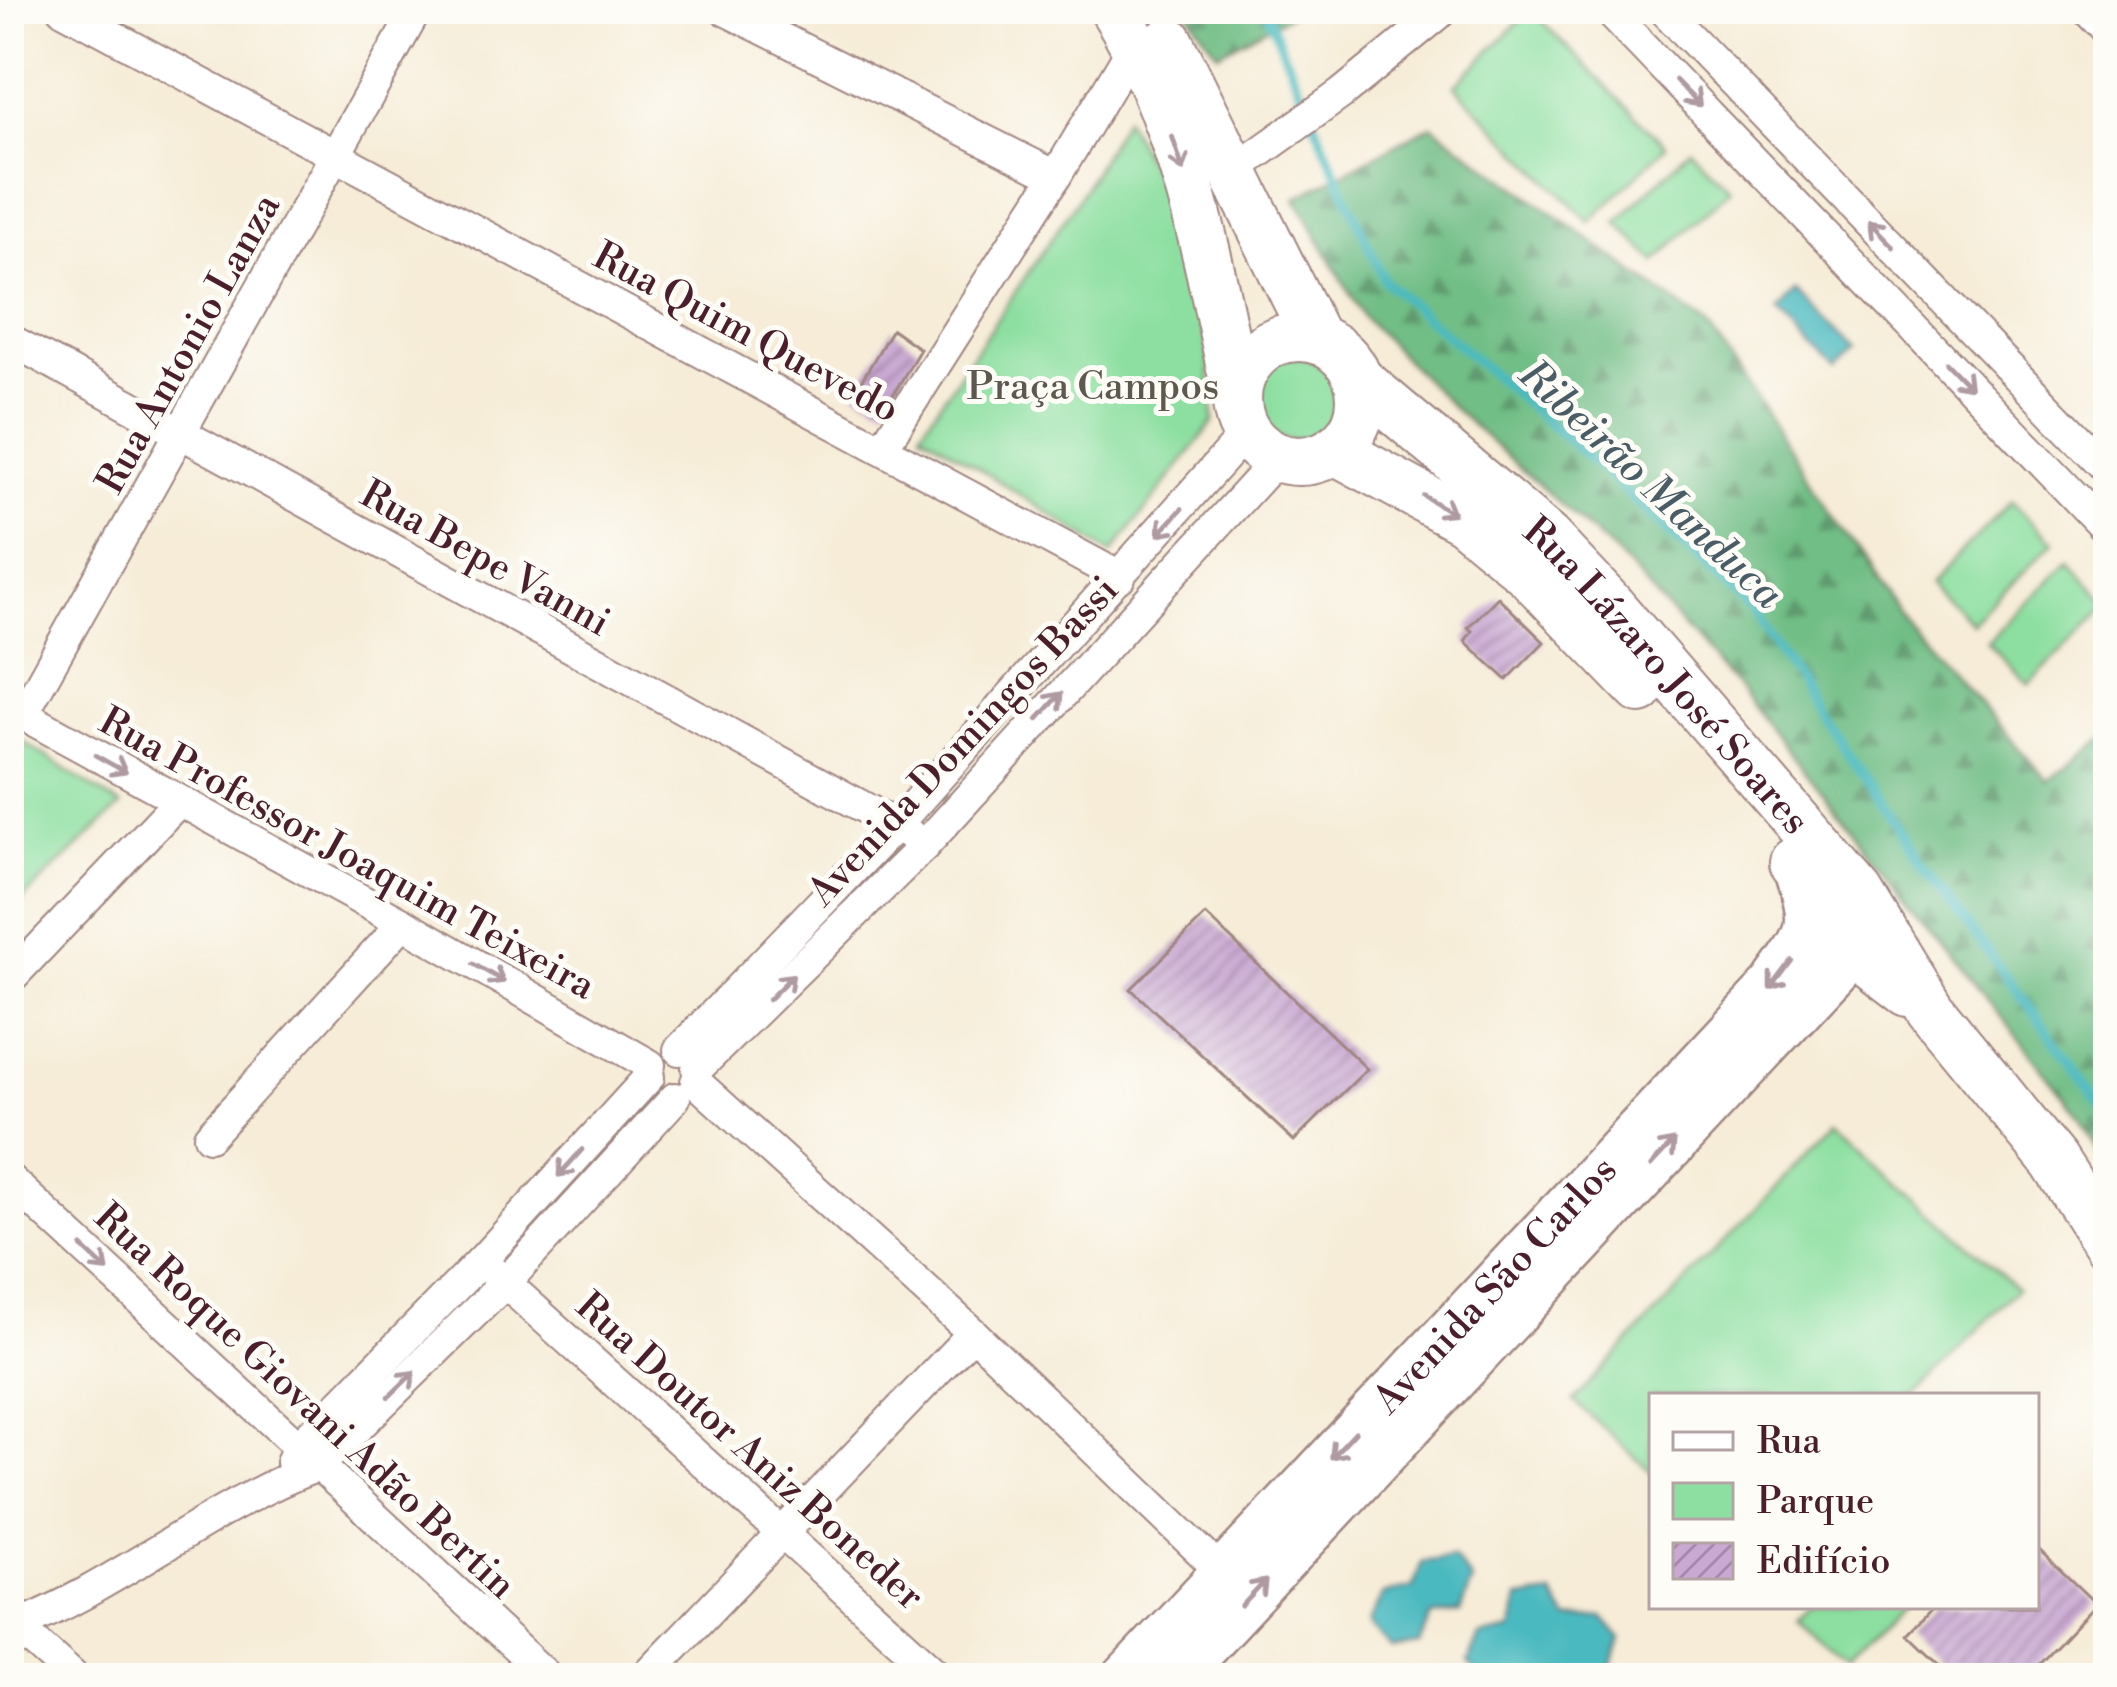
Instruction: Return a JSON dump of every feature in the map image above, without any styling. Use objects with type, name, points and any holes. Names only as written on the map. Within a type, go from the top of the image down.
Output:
[{"type":"main road","points":[[1133,20],[1232,172],[1316,338]]},
{"type":"main road","points":[[1133,20],[1203,238],[1254,428],[1298,462],[1318,459],[1350,436],[1362,399],[1358,379],[1335,347],[1316,338],[1273,341],[1242,370],[1254,428]]},
{"type":"main road","points":[[1203,238],[1232,172]]},
{"type":"main road","name":"Rua Lázaro José Soares","points":[[1358,379],[1547,538],[1608,603],[1860,894],[1930,1009],[2054,1161],[2108,1245]]},
{"type":"main road","name":"Rua Lázaro José Soares","points":[[1335,450],[1464,520],[1528,573],[1600,644],[1798,869],[1828,904],[1837,932],[1854,951],[1930,1009]]},
{"type":"main road","name":"Avenida São Carlos","points":[[1125,1678],[1774,985],[1807,939],[1811,914],[1798,869]]},
{"type":"main road","points":[[1854,951],[1864,916],[1860,894]]},
{"type":"main road","name":"Avenida São Carlos","points":[[1174,1678],[1854,951]]},
{"type":"street","name":"Rua Quim Quevedo","points":[[63,9],[1120,577]]},
{"type":"street","name":"Rua Antonio Lanza","points":[[16,711],[181,435],[417,9]]},
{"type":"street","points":[[723,9],[1056,176]]},
{"type":"street","points":[[1232,172],[1341,94],[1445,9]]},
{"type":"street","points":[[1607,9],[2108,531]]},
{"type":"street","points":[[1663,9],[2108,470]]},
{"type":"street","points":[[2087,9],[2108,31]]},
{"type":"street","points":[[883,447],[1056,176],[1133,20]]},
{"type":"street","name":"Rua Bepe Vanni","points":[[9,339],[925,845]]},
{"type":"street","name":"Avenida Domingos Bassi","points":[[308,1456],[507,1281],[896,825],[1254,428]]},
{"type":"street","name":"Avenida Domingos Bassi","points":[[687,1075],[925,845],[1254,428]]},
{"type":"street","name":"Rua Professor Joaquim Teixeira","points":[[16,711],[403,922],[650,1071]]},
{"type":"street","points":[[9,980],[178,802]]},
{"type":"street","points":[[209,1136],[403,922]]},
{"type":"street","points":[[75,1678],[12,1625],[177,1541],[284,1479],[667,1050],[687,1075],[973,1333],[1223,1574]]},
{"type":"street","name":"Rua Roque Giovani Adão Bertin","points":[[9,1180],[550,1678]]},
{"type":"street","name":"Rua Doutor Aniz Boneder","points":[[481,1261],[943,1678]]},
{"type":"street","points":[[644,1678],[973,1333]]},
{"type":"green space","points":[[1186,9],[1300,9],[1218,53]]},
{"type":"green space","points":[[1531,10],[1666,146],[1590,222],[1455,86]]},
{"type":"green space","name":"Praça Campos","points":[[1124,118],[1171,205],[1203,288],[1214,421],[1112,554],[921,431],[1076,202]]},
{"type":"green space","points":[[1432,125],[1707,326],[1903,617],[2049,781],[2108,736],[2108,1174],[2080,1116],[1742,692],[1619,557],[1455,410],[1363,317],[1296,198]]},
{"type":"green space","points":[[1691,149],[1730,188],[1656,262],[1617,223]]},
{"type":"green space","points":[[1294,356],[1324,368],[1336,398],[1324,428],[1294,440],[1264,428],[1252,398],[1264,368]]},
{"type":"green space","points":[[2012,501],[2054,542],[1972,623],[1931,582]]},
{"type":"green space","points":[[2069,561],[2108,605],[2029,684],[1987,643]]},
{"type":"green space","points":[[9,732],[121,806],[9,912]]},
{"type":"green space","points":[[1837,1123],[2017,1289],[1918,1393],[1649,1393],[1649,1470],[1574,1401]]},
{"type":"green space","points":[[1808,1609],[1901,1609],[1846,1667],[1798,1620]]},
{"type":"water","points":[[1796,292],[1854,351],[1834,371],[1777,312]]},
{"type":"water","points":[[1453,1557],[1472,1581],[1460,1613],[1432,1616],[1419,1645],[1391,1649],[1369,1624],[1383,1595],[1413,1587],[1422,1562]]},
{"type":"water","points":[[1553,1595],[1568,1621],[1603,1617],[1622,1639],[1611,1668],[1617,1678],[1481,1678],[1468,1663],[1480,1637],[1512,1630],[1519,1599]]},
{"type":"building","points":[[892,329],[920,349],[886,407],[855,392]]},
{"type":"building","points":[[1498,597],[1544,642],[1507,680],[1465,641],[1472,631],[1468,627]]},
{"type":"building","points":[[1206,915],[1367,1069],[1294,1141],[1131,989]]},
{"type":"building","points":[[2039,1550],[2096,1604],[2026,1678],[1953,1678],[1908,1635],[1932,1609],[2039,1609]]},
{"type":"waterway","name":"Ribeirão Manduca","points":[[1265,9],[1384,281],[1584,454],[1750,608],[1924,866],[2108,1113]]}]
